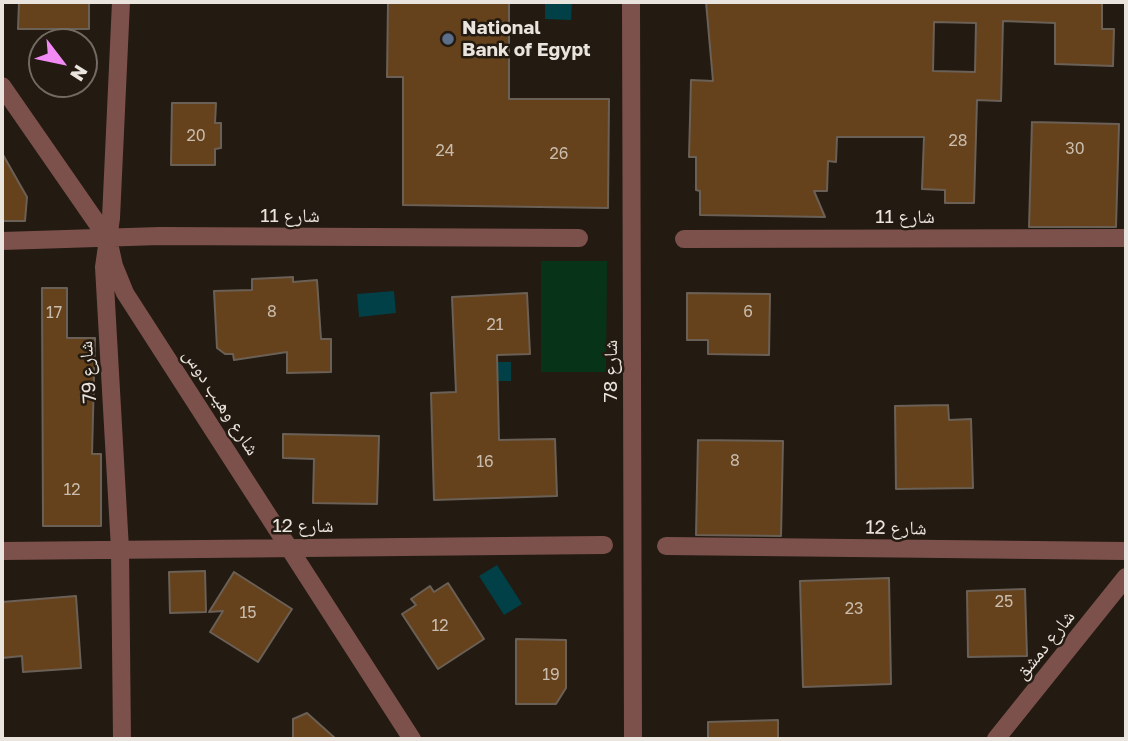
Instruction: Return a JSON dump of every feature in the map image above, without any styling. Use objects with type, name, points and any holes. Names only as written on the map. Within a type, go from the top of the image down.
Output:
[{"type":"street","name":"شارع 79","points":[[121,2],[104,295],[120,549],[122,739]]},
{"type":"street","name":"شارع 78","points":[[631,2],[633,739]]},
{"type":"street","name":"شارع وهيب دوس","points":[[2,86],[108,239],[114,267],[125,293],[291,547],[412,739]]},
{"type":"street","name":"شارع 11","points":[[2,241],[160,236],[579,238]]},
{"type":"street","name":"شارع 11","points":[[684,239],[1126,238]]},
{"type":"street","name":"شارع 12","points":[[2,551],[604,545]]},
{"type":"street","name":"شارع 12","points":[[666,546],[1126,551]]},
{"type":"street","name":"شارع دمشق","points":[[996,739],[1126,577]]},
{"type":"green space","points":[[541,261],[607,261],[606,372],[541,372]]},
{"type":"water","points":[[545,2],[572,2],[571,20],[545,19]]},
{"type":"water","points":[[394,291],[396,313],[359,317],[357,294]]},
{"type":"water","points":[[476,362],[511,362],[511,381],[476,381]]},
{"type":"water","points":[[497,565],[522,604],[504,615],[479,576]]},
{"type":"building","points":[[19,2],[89,2],[89,28],[18,29]]},
{"type":"building","points":[[388,2],[509,2],[509,99],[609,99],[608,208],[403,205],[403,77],[387,77]]},
{"type":"building","points":[[706,2],[1102,2],[1102,29],[1114,29],[1113,66],[1055,64],[1055,23],[1003,21],[1001,101],[977,100],[974,203],[945,203],[945,190],[922,189],[924,137],[837,137],[836,162],[828,161],[827,191],[814,191],[825,217],[700,215],[700,191],[696,190],[696,157],[689,157],[691,80],[713,81]],"holes":[[[934,22],[976,23],[975,72],[933,71]]]},
{"type":"building","points":[[172,103],[216,103],[215,123],[221,123],[221,148],[215,149],[215,165],[171,165]]},
{"type":"building","points":[[1032,122],[1119,124],[1116,227],[1029,227]]},
{"type":"building","points":[[2,153],[27,197],[25,221],[2,221]]},
{"type":"building","points":[[293,277],[293,282],[317,280],[321,339],[331,339],[331,372],[287,373],[287,352],[234,360],[233,354],[225,354],[217,348],[214,291],[252,290],[252,279]]},
{"type":"building","points":[[42,288],[67,288],[67,338],[95,338],[92,454],[101,454],[101,526],[43,526]]},
{"type":"building","points":[[527,293],[530,354],[497,355],[499,440],[555,439],[557,496],[434,500],[431,393],[456,392],[452,297]]},
{"type":"building","points":[[687,293],[770,294],[769,355],[708,354],[708,340],[687,340]]},
{"type":"building","points":[[948,405],[949,420],[971,419],[973,488],[896,489],[895,406]]},
{"type":"building","points":[[283,434],[379,436],[377,504],[313,503],[314,459],[283,458]]},
{"type":"building","points":[[698,440],[783,441],[781,536],[696,535]]},
{"type":"building","points":[[205,571],[206,612],[170,613],[169,572]]},
{"type":"building","points":[[234,572],[292,609],[258,662],[210,632],[223,611],[209,612]]},
{"type":"building","points":[[889,578],[891,684],[803,687],[800,581]]},
{"type":"building","points":[[448,583],[484,639],[438,669],[402,614],[416,605],[411,599],[430,586],[434,592]]},
{"type":"building","points":[[1025,589],[1027,656],[968,657],[967,591]]},
{"type":"building","points":[[76,596],[81,668],[23,672],[22,656],[2,658],[2,602]]},
{"type":"building","points":[[516,639],[566,640],[566,688],[556,704],[516,704]]},
{"type":"building","points":[[307,713],[336,739],[293,739],[293,719]]},
{"type":"building","points":[[778,720],[778,739],[708,739],[708,722]]},
{"type":"place","name":"National Bank of Egypt","points":[[448,39]]}]
